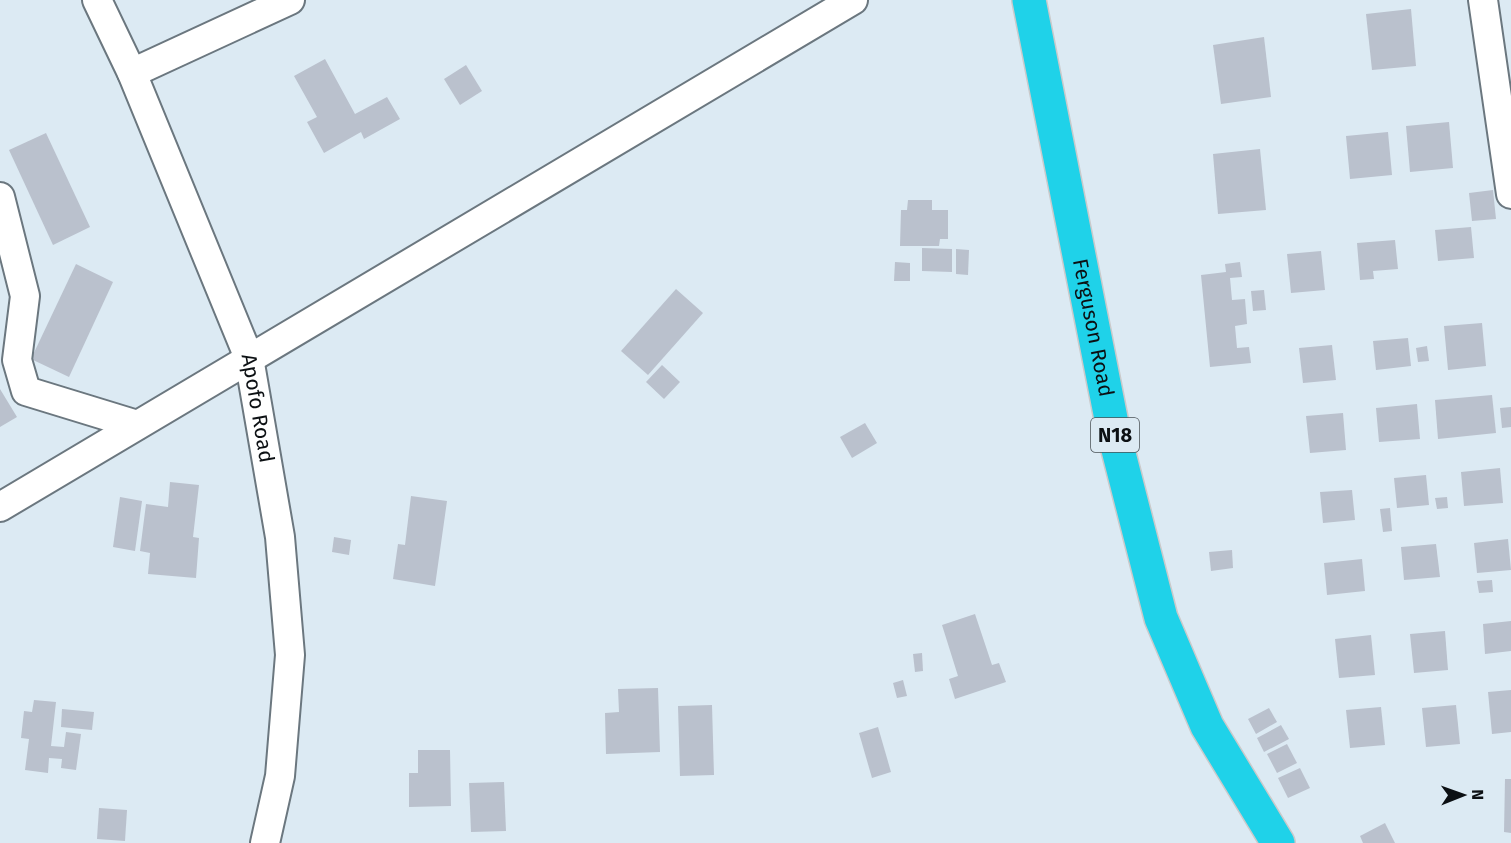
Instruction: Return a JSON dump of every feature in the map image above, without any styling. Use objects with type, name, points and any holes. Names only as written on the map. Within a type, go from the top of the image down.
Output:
[{"type":"highway","name":"Ferguson Road","points":[[1029,0],[1114,434],[1161,618],[1207,726],[1278,843]]},
{"type":"street","name":"Apofo Road","points":[[97,0],[132,73],[249,358],[280,537],[290,655],[279,776],[265,843]]},
{"type":"street","points":[[132,73],[290,0]]},
{"type":"street","points":[[0,507],[853,0]]},
{"type":"street","points":[[1483,0],[1511,194]]},
{"type":"street","points":[[0,197],[25,296],[17,360],[26,391],[137,425]]},
{"type":"building","points":[[1411,9],[1416,66],[1372,70],[1366,14]]},
{"type":"building","points":[[1264,37],[1271,97],[1221,104],[1213,45]]},
{"type":"building","points":[[325,59],[355,114],[387,97],[400,119],[364,139],[361,132],[324,153],[307,122],[317,117],[294,76]]},
{"type":"building","points":[[466,65],[482,91],[460,105],[444,79]]},
{"type":"building","points":[[1449,122],[1453,168],[1410,172],[1406,126]]},
{"type":"building","points":[[1388,132],[1392,175],[1350,179],[1346,136]]},
{"type":"building","points":[[46,133],[90,227],[53,245],[9,150]]},
{"type":"building","points":[[1260,149],[1266,210],[1218,214],[1213,154]]},
{"type":"building","points":[[1493,190],[1496,219],[1472,221],[1469,193]]},
{"type":"building","points":[[908,200],[932,200],[932,210],[948,210],[948,239],[940,239],[939,246],[900,246],[901,210],[907,210]]},
{"type":"building","points":[[1471,227],[1474,258],[1438,261],[1435,230]]},
{"type":"building","points":[[1395,240],[1398,269],[1373,271],[1374,279],[1360,280],[1357,243]]},
{"type":"building","points":[[922,248],[952,249],[952,272],[922,271]]},
{"type":"building","points":[[956,249],[969,250],[968,275],[956,274]]},
{"type":"building","points":[[1321,251],[1325,290],[1291,293],[1287,254]]},
{"type":"building","points":[[895,262],[910,263],[910,281],[894,281]]},
{"type":"building","points":[[1240,262],[1242,277],[1230,278],[1232,300],[1245,299],[1247,324],[1235,326],[1237,348],[1249,347],[1251,363],[1210,367],[1201,275],[1226,272],[1225,264]]},
{"type":"building","points":[[76,264],[113,282],[69,377],[31,359]]},
{"type":"building","points":[[676,289],[703,313],[648,375],[621,351]]},
{"type":"building","points":[[1264,290],[1266,310],[1253,311],[1251,291]]},
{"type":"building","points":[[1482,323],[1486,366],[1448,370],[1444,326]]},
{"type":"building","points":[[1408,338],[1411,366],[1376,370],[1373,341]]},
{"type":"building","points":[[1332,345],[1336,380],[1303,383],[1299,348]]},
{"type":"building","points":[[1427,346],[1429,361],[1418,362],[1416,348]]},
{"type":"building","points":[[662,365],[680,382],[664,399],[646,382]]},
{"type":"building","points":[[0,389],[17,417],[0,427]]},
{"type":"building","points":[[1492,395],[1496,433],[1438,439],[1435,400]]},
{"type":"building","points":[[1417,404],[1420,439],[1379,442],[1376,408]]},
{"type":"building","points":[[1511,407],[1511,427],[1502,428],[1500,408]]},
{"type":"building","points":[[1343,413],[1346,450],[1310,453],[1306,416]]},
{"type":"building","points":[[865,423],[877,443],[852,458],[840,437]]},
{"type":"building","points":[[1500,468],[1503,503],[1464,506],[1461,472]]},
{"type":"building","points":[[1426,475],[1429,505],[1397,508],[1394,478]]},
{"type":"building","points":[[170,482],[199,485],[193,537],[199,538],[196,578],[148,574],[150,553],[140,551],[146,504],[168,507]]},
{"type":"building","points":[[1352,490],[1355,520],[1323,523],[1320,492]]},
{"type":"building","points":[[411,496],[447,501],[435,586],[393,579],[398,544],[405,545]]},
{"type":"building","points":[[120,497],[142,501],[135,551],[113,547]]},
{"type":"building","points":[[1447,497],[1448,508],[1437,509],[1435,498]]},
{"type":"building","points":[[1390,508],[1392,531],[1383,532],[1380,509]]},
{"type":"building","points":[[334,537],[351,540],[349,555],[332,552]]},
{"type":"building","points":[[1508,539],[1511,570],[1477,573],[1474,543]]},
{"type":"building","points":[[1436,544],[1440,577],[1404,580],[1401,547]]},
{"type":"building","points":[[1232,550],[1233,568],[1211,571],[1209,552]]},
{"type":"building","points":[[1362,559],[1365,591],[1327,595],[1324,563]]},
{"type":"building","points":[[1492,580],[1493,592],[1479,593],[1477,581]]},
{"type":"building","points":[[975,614],[992,665],[999,663],[1006,682],[955,699],[949,679],[958,676],[942,625]]},
{"type":"building","points":[[1511,621],[1511,651],[1485,654],[1483,624]]},
{"type":"building","points":[[1445,631],[1448,670],[1414,673],[1410,634]]},
{"type":"building","points":[[1371,635],[1375,675],[1339,678],[1335,639]]},
{"type":"building","points":[[922,653],[923,671],[915,672],[913,654]]},
{"type":"building","points":[[903,680],[907,696],[897,698],[893,683]]},
{"type":"building","points":[[658,688],[660,752],[606,754],[605,713],[619,712],[618,689]]},
{"type":"building","points":[[1511,690],[1511,732],[1492,734],[1488,692]]},
{"type":"building","points":[[34,700],[56,702],[51,746],[64,747],[66,732],[81,734],[76,770],[61,768],[62,759],[49,758],[48,773],[25,770],[29,739],[21,738],[24,711],[32,712]]},
{"type":"building","points":[[712,705],[714,775],[680,776],[678,706]]},
{"type":"building","points":[[1456,705],[1460,744],[1426,747],[1422,708]]},
{"type":"building","points":[[1381,707],[1385,745],[1350,748],[1346,710]]},
{"type":"building","points":[[1269,708],[1277,722],[1256,734],[1248,719]]},
{"type":"building","points":[[62,709],[94,712],[92,730],[61,727]]},
{"type":"building","points":[[1281,725],[1289,739],[1264,752],[1257,738]]},
{"type":"building","points":[[878,727],[891,772],[872,778],[859,733]]},
{"type":"building","points":[[1287,744],[1297,763],[1277,773],[1267,754]]},
{"type":"building","points":[[418,750],[450,750],[451,806],[409,807],[409,773],[418,773]]},
{"type":"building","points":[[1300,768],[1310,788],[1288,798],[1278,778]]},
{"type":"building","points":[[1505,779],[1511,779],[1511,833],[1504,832]]},
{"type":"building","points":[[504,782],[506,831],[471,832],[469,783]]},
{"type":"building","points":[[99,808],[127,810],[125,841],[97,839]]},
{"type":"building","points":[[1385,823],[1395,843],[1363,843],[1360,836]]}]
